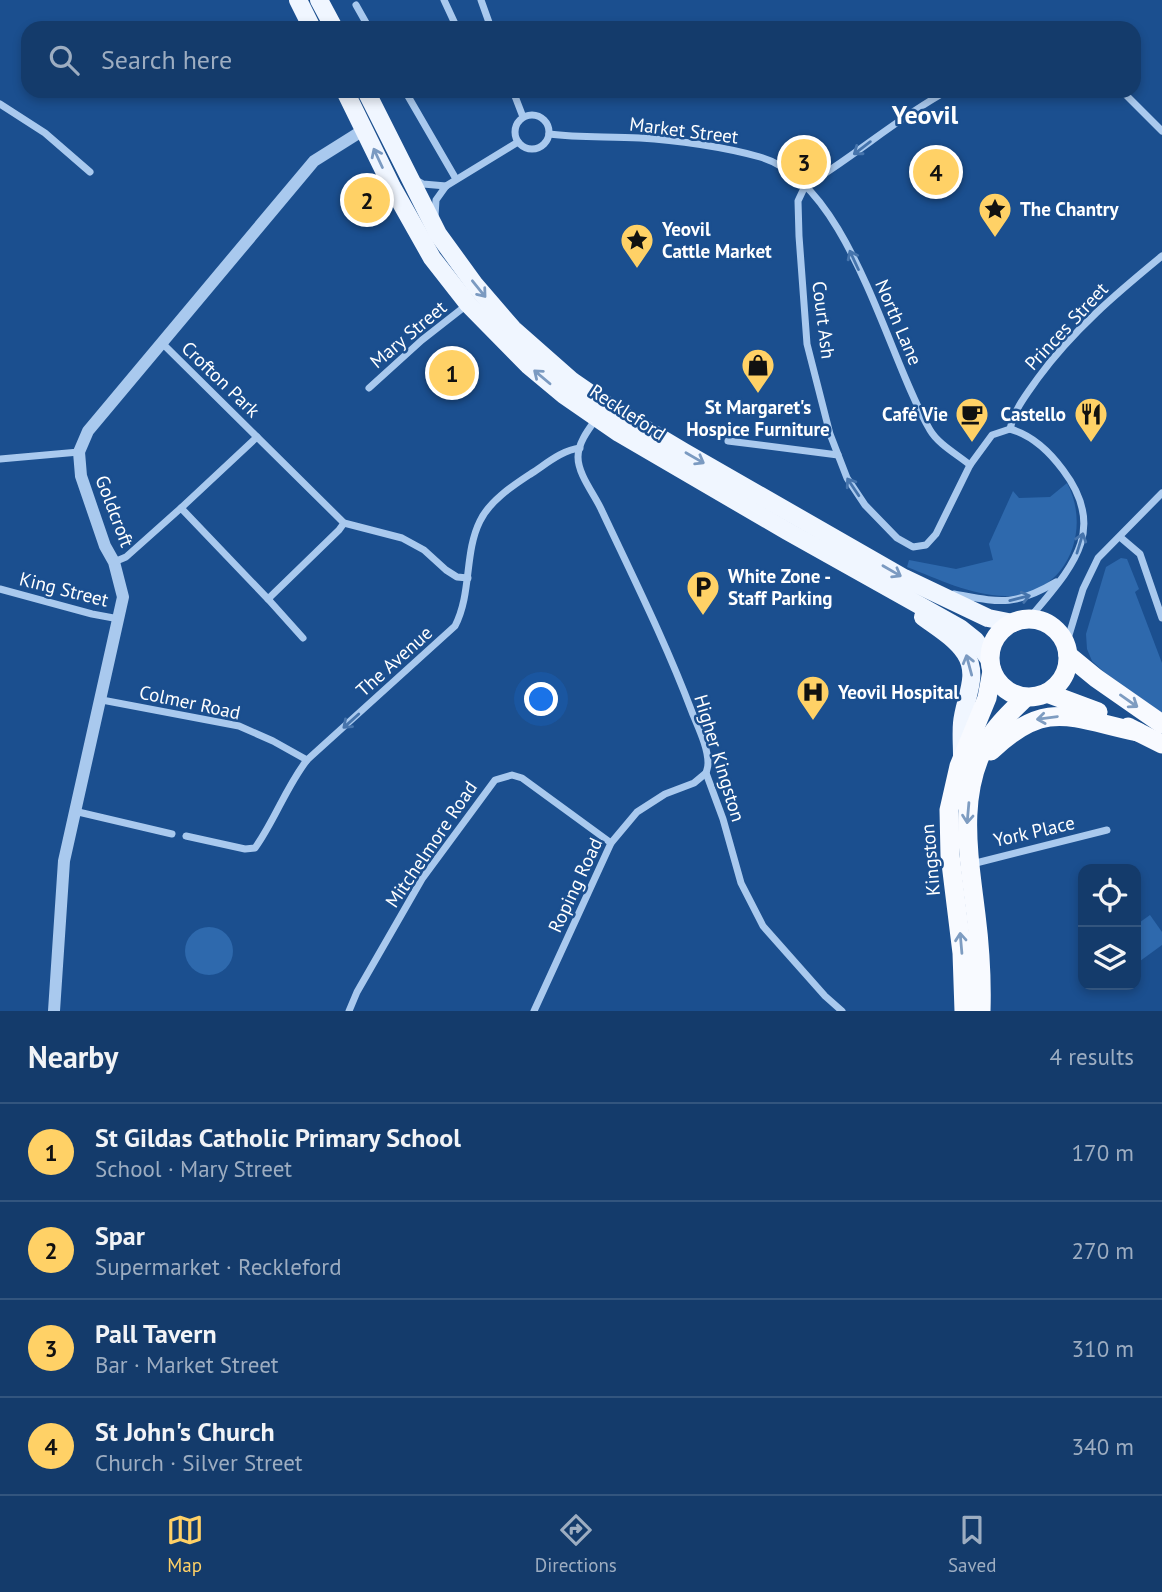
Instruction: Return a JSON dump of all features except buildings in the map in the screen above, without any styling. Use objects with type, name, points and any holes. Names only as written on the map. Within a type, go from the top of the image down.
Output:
[{"type":"highway","points":[[1067,650],[1065,675],[1059,684],[1046,693],[1026,698],[1001,686],[991,666],[993,642],[998,634],[1021,621],[1041,621],[1052,626],[1067,650],[1096,678],[1162,724]]},
{"type":"highway","name":"Kingston","points":[[964,1011],[961,932],[949,839],[950,803],[970,760],[987,698],[991,666]]},
{"type":"highway","points":[[1046,693],[1088,708],[1162,744]]},
{"type":"highway","name":"Kingston","points":[[981,1011],[978,933],[967,812],[970,760],[1026,698]]},
{"type":"highway","points":[[970,760],[1015,730],[1045,717],[1075,717],[1138,732]]},
{"type":"main road","points":[[298,0],[308,21]]},
{"type":"main road","points":[[319,0],[330,21]]},
{"type":"main road","name":"Reckleford","points":[[349,98],[423,243],[468,304],[528,365],[596,418],[968,633],[991,666]]},
{"type":"main road","name":"Reckleford","points":[[370,98],[438,234],[475,285],[513,329],[572,382],[684,452],[929,591],[988,618],[1021,621]]},
{"type":"main road","points":[[885,586],[955,641],[970,661],[972,681],[962,722],[970,760]]},
{"type":"street","points":[[444,0],[454,21]]},
{"type":"street","points":[[481,0],[488,21]]},
{"type":"street","points":[[356,5],[365,21]]},
{"type":"street","points":[[409,98],[456,179]]},
{"type":"street","points":[[516,98],[523,117]]},
{"type":"street","points":[[805,186],[934,98]]},
{"type":"street","points":[[1129,98],[1162,131]]},
{"type":"street","points":[[0,104],[45,133],[90,172]]},
{"type":"street","points":[[534,114],[547,123],[549,134],[544,144],[528,149],[518,142],[516,125],[523,117],[534,114]]},
{"type":"street","points":[[0,458],[79,452],[89,431],[314,161],[365,129]]},
{"type":"street","name":"Market Street","points":[[549,134],[665,140],[761,157],[776,164],[805,186]]},
{"type":"street","points":[[438,234],[434,210],[436,200],[446,186],[518,142]]},
{"type":"street","points":[[408,174],[423,184],[446,186]]},
{"type":"street","name":"Court Ash","points":[[805,186],[798,201],[807,344],[838,456],[847,478],[865,505],[897,538],[913,547],[926,545],[936,534],[970,465]]},
{"type":"street","name":"North Lane","points":[[805,186],[833,218],[854,258],[932,433],[970,465]]},
{"type":"street","name":"Princes Street","points":[[1010,429],[1014,411],[1055,356],[1106,302],[1162,256]]},
{"type":"street","name":"Mary Street","points":[[369,388],[422,340],[468,304]]},
{"type":"street","name":"Crofton Park","points":[[162,343],[344,523]]},
{"type":"street","points":[[580,448],[596,418]]},
{"type":"street","points":[[970,465],[992,435],[1010,429],[1026,433],[1054,457],[1076,487],[1083,505],[1085,523],[1081,546],[1062,579],[1021,621]]},
{"type":"street","name":"Crofton Park","points":[[114,562],[126,557],[257,437]]},
{"type":"street","points":[[729,441],[838,456]]},
{"type":"street","name":"The Avenue","points":[[186,836],[245,849],[255,848],[307,760],[455,626],[463,610],[474,541],[479,522],[485,513],[510,488],[562,454],[580,448]]},
{"type":"street","name":"Higher Kingston","points":[[580,448],[578,457],[581,470],[651,616],[690,706],[707,756],[709,766],[706,774],[723,819],[741,883],[763,926],[825,996],[842,1011]]},
{"type":"street","name":"Goldcroft","points":[[54,1011],[64,861],[123,597],[114,562],[105,546],[81,476],[79,452]]},
{"type":"street","points":[[1067,650],[1090,573],[1098,558],[1162,493]]},
{"type":"street","points":[[181,508],[303,638]]},
{"type":"street","points":[[268,599],[344,523],[402,538],[424,550],[457,577],[468,578]]},
{"type":"street","points":[[1120,537],[1140,554],[1162,618]]},
{"type":"street","name":"Reckleford","points":[[929,591],[1007,601],[1030,596],[1062,579]]},
{"type":"street","name":"King Street","points":[[0,589],[120,619]]},
{"type":"street","name":"Colmer Road","points":[[102,700],[239,726],[307,760]]},
{"type":"street","name":"Roping Road","points":[[534,1011],[611,842],[637,812],[665,794],[694,783],[706,774]]},
{"type":"street","name":"Mitchelmore Road","points":[[349,1011],[357,992],[422,878],[495,780],[506,775],[522,778],[611,842]]},
{"type":"street","points":[[74,811],[172,834]]},
{"type":"street","name":"York Place","points":[[970,864],[1107,830]]},
{"type":"shaded area","points":[[1067,483],[1077,521],[1075,541],[1058,574],[1044,586],[1026,593],[992,595],[954,586],[907,567],[909,560],[956,569],[993,560],[989,544],[1013,491],[1019,498],[1050,497]]},
{"type":"shaded area","points":[[1121,558],[1127,559],[1139,589],[1135,592],[1162,663],[1162,713],[1104,672],[1092,661],[1087,649],[1086,634],[1106,567]]},
{"type":"shaded area","points":[[1150,915],[1162,932],[1162,945],[1141,960],[1141,927],[1141,921]]},
{"type":"shaded area","points":[[209,927],[226,934],[233,951],[226,968],[209,975],[192,968],[185,951],[192,934]]},
{"type":"place","name":"Pall Tavern","points":[[804,162]]},
{"type":"place","name":"St John's Church","points":[[936,172]]},
{"type":"place","name":"Spar","points":[[367,200]]},
{"type":"place","name":"The Chantry","points":[[995,239]]},
{"type":"place","name":"Yeovil Cattle Market","points":[[637,270]]},
{"type":"place","name":"St Gildas Catholic Primary School","points":[[452,373]]},
{"type":"place","name":"St Margaret's Hospice Furniture","points":[[758,395]]},
{"type":"place","name":"Café Vie","points":[[972,444]]},
{"type":"place","name":"Castello","points":[[1091,444]]},
{"type":"place","name":"White Zone - Staff Parking","points":[[703,617]]},
{"type":"place","name":"Yeovil Hospital","points":[[813,722]]},
{"type":"district","name":"Yeovil","points":[[925,115]]}]
